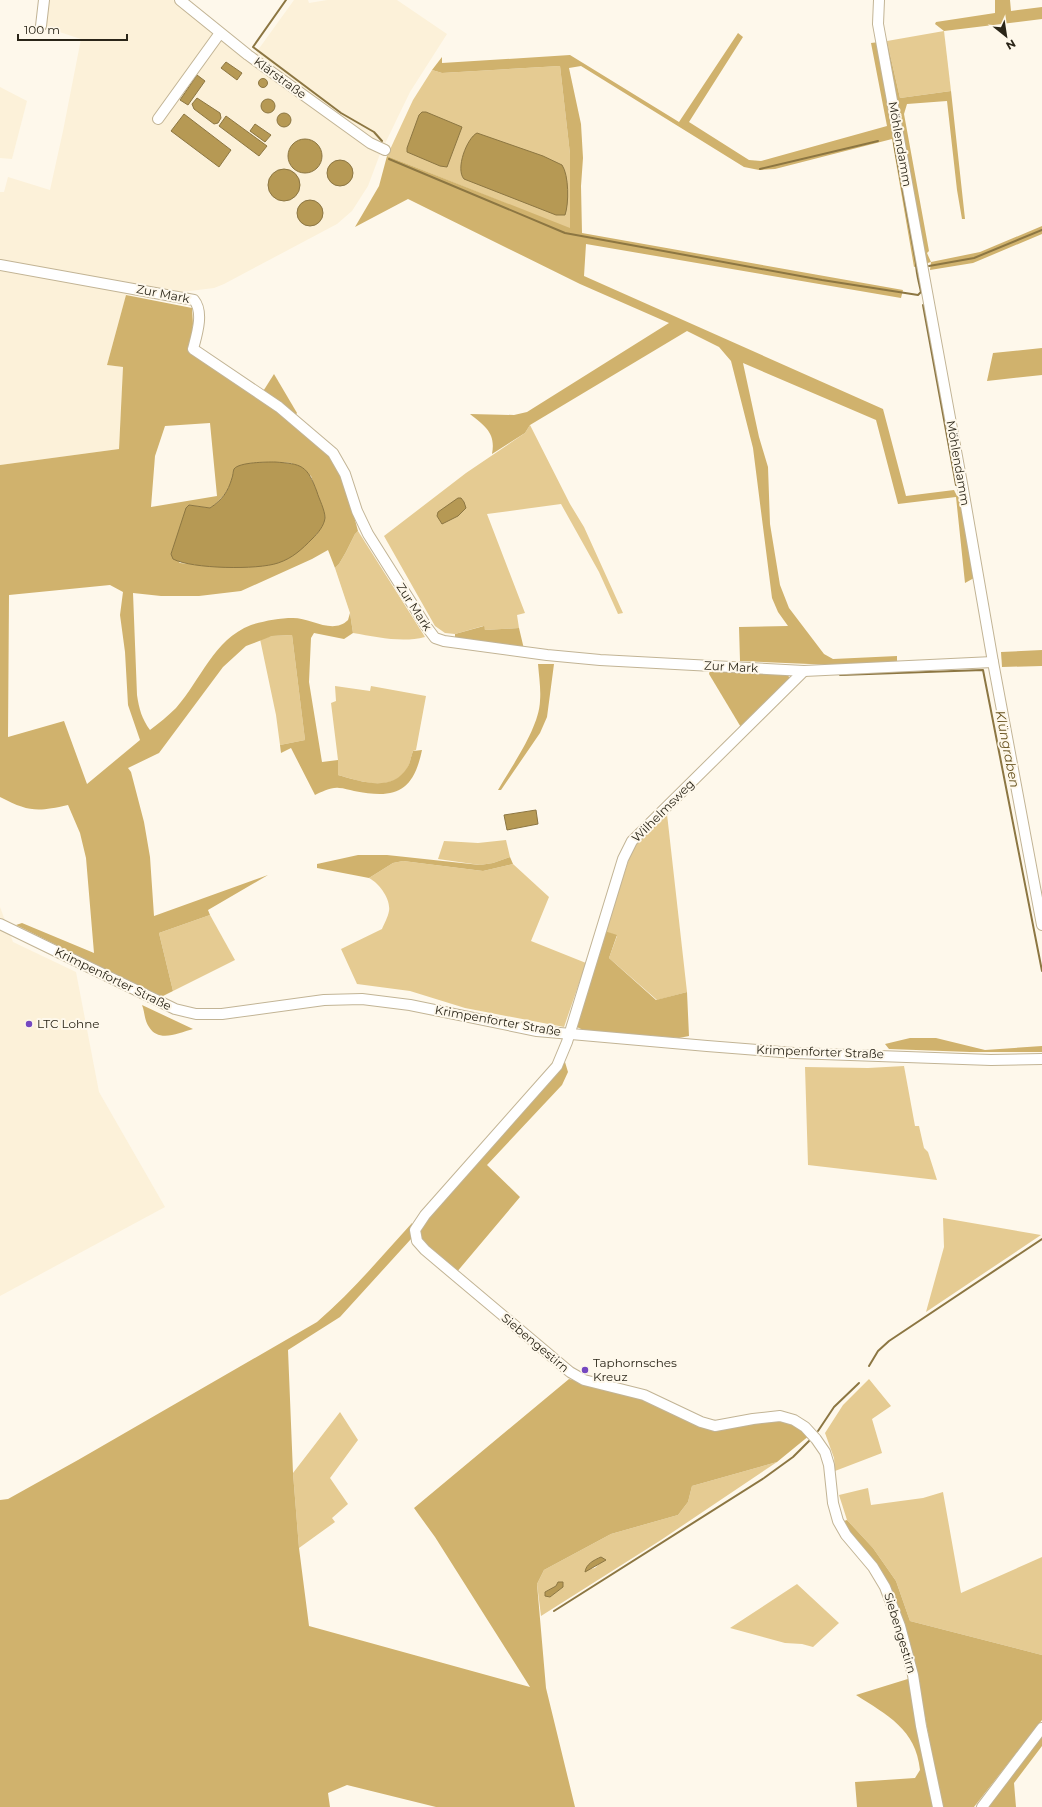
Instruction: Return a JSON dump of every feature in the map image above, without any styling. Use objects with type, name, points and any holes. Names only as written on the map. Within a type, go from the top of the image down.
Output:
[{"type":"street","points":[[41,26],[44,0]]},
{"type":"street","name":"Klärstraße","points":[[180,0],[253,59],[370,143],[386,150]]},
{"type":"street","name":"Möhlendamm","points":[[878,0],[878,24],[963,489],[992,662],[1042,925]]},
{"type":"street","points":[[158,119],[220,33]]},
{"type":"street","name":"Zur Mark","points":[[0,265],[194,300],[198,304],[199,311],[198,326],[193,349],[279,407],[333,453],[345,474],[357,511],[368,534],[435,638],[444,641],[547,655],[804,671],[992,662]]},
{"type":"street","name":"Wilhelmsweg","points":[[569,1034],[626,849],[643,828],[804,671]]},
{"type":"street","name":"Krimpenforter Straße","points":[[0,924],[174,1009],[196,1014],[240,1013],[324,1000],[362,999],[410,1005],[537,1031],[569,1034],[794,1052],[991,1060],[1042,1058]]},
{"type":"street","name":"Siebengestirn","points":[[569,1034],[563,1054],[557,1066],[420,1221],[415,1230],[418,1241],[425,1250],[460,1280],[570,1372],[584,1380],[644,1395],[701,1422],[716,1426],[753,1419],[780,1416],[794,1420],[805,1427],[825,1452],[829,1465],[833,1503],[838,1521],[846,1535],[873,1567],[885,1586],[900,1626],[914,1675],[921,1726],[938,1807]]},
{"type":"street","points":[[982,1807],[1042,1728]]},
{"type":"shaded area","points":[[47,0],[173,0],[225,43],[250,61],[294,0],[308,0],[309,3],[327,0],[397,0],[447,34],[410,92],[380,154],[368,186],[352,211],[337,224],[214,288],[174,293],[129,284],[107,365],[123,367],[119,449],[0,465],[0,192],[4,192],[8,177],[50,190],[81,39],[44,27]]},
{"type":"shaded area","points":[[995,0],[1010,0],[1011,11],[1042,7],[1042,19],[944,31],[935,24],[936,22],[995,13]]},
{"type":"shaded area","points":[[944,31],[951,91],[900,98],[887,41]]},
{"type":"shaded area","points":[[738,33],[743,37],[689,122],[749,160],[761,161],[887,126],[871,43],[887,41],[900,98],[951,91],[965,219],[962,219],[957,190],[947,101],[907,104],[904,114],[929,251],[927,253],[931,262],[914,267],[892,139],[775,169],[759,170],[744,167],[581,66],[569,68],[581,124],[583,158],[581,186],[582,233],[903,290],[901,298],[586,244],[584,276],[883,409],[906,496],[954,490],[957,496],[962,495],[974,578],[965,583],[956,497],[898,504],[876,420],[743,363],[759,437],[768,467],[770,524],[780,585],[789,608],[824,654],[833,659],[897,656],[897,662],[833,665],[740,661],[739,627],[788,626],[778,612],[772,598],[753,448],[731,361],[719,347],[687,331],[530,425],[525,433],[492,454],[493,447],[491,435],[485,426],[470,414],[514,415],[527,412],[669,323],[580,284],[408,199],[355,227],[379,186],[387,156],[570,228],[570,154],[560,66],[442,73],[432,70],[442,57],[442,63],[570,55],[679,122]]},
{"type":"shaded area","points":[[226,62],[242,73],[237,80],[221,68]]},
{"type":"shaded area","points":[[560,66],[570,154],[570,229],[387,156],[413,100],[432,70],[442,73]]},
{"type":"shaded area","points":[[197,75],[205,81],[188,105],[180,100]]},
{"type":"shaded area","points":[[263,78],[268,83],[263,88],[258,83]]},
{"type":"shaded area","points":[[0,87],[27,101],[12,159],[0,158]]},
{"type":"shaded area","points":[[197,98],[220,113],[221,118],[218,123],[214,124],[194,109],[192,104]]},
{"type":"shaded area","points":[[268,99],[273,101],[275,106],[273,111],[268,113],[263,111],[261,106],[263,101]]},
{"type":"shaded area","points":[[422,112],[426,112],[462,127],[447,167],[440,166],[407,152],[407,148],[419,115]]},
{"type":"shaded area","points":[[281,113],[287,113],[291,117],[291,123],[287,127],[281,127],[277,123],[277,117]]},
{"type":"shaded area","points":[[184,114],[231,150],[219,167],[171,131]]},
{"type":"shaded area","points":[[226,116],[267,146],[259,156],[219,126]]},
{"type":"shaded area","points":[[255,124],[271,135],[265,142],[250,131]]},
{"type":"shaded area","points":[[477,133],[543,156],[562,165],[566,175],[568,190],[565,215],[556,215],[464,179],[461,168],[463,154],[469,141]]},
{"type":"shaded area","points":[[302,139],[308,139],[317,144],[321,150],[321,162],[317,168],[308,173],[302,173],[293,168],[288,159],[288,153],[293,144]]},
{"type":"shaded area","points":[[340,160],[349,164],[353,173],[349,182],[340,186],[331,182],[327,173],[331,164]]},
{"type":"shaded area","points":[[281,169],[287,169],[297,176],[300,185],[299,191],[293,198],[287,201],[281,201],[271,194],[268,188],[268,182],[275,172]]},
{"type":"shaded area","points":[[310,200],[319,204],[323,213],[319,222],[310,226],[301,222],[297,213],[301,204]]},
{"type":"shaded area","points":[[1042,226],[1042,234],[973,263],[930,270],[931,262],[980,252]]},
{"type":"shaded area","points":[[126,295],[192,308],[193,324],[190,349],[278,409],[332,457],[346,487],[358,531],[339,564],[335,568],[328,550],[312,559],[241,591],[199,596],[161,596],[133,593],[137,695],[141,714],[150,730],[176,708],[217,650],[238,632],[251,625],[288,618],[300,619],[322,625],[336,626],[348,620],[350,613],[353,633],[344,639],[314,633],[311,638],[309,682],[322,762],[338,760],[338,775],[365,782],[384,783],[400,776],[408,766],[413,751],[422,750],[413,776],[400,790],[381,794],[354,791],[343,788],[333,788],[315,795],[291,748],[281,753],[280,745],[305,740],[292,635],[272,636],[246,646],[223,667],[159,753],[128,768],[131,772],[144,822],[150,857],[154,916],[268,875],[208,910],[210,915],[159,933],[173,991],[161,997],[16,925],[22,923],[94,953],[86,858],[80,833],[68,805],[41,810],[18,806],[0,797],[0,465],[119,449],[123,367],[107,365]],"holes":[[[210,423],[217,496],[151,507],[155,456],[165,426]],[[253,463],[291,463],[311,476],[325,517],[322,526],[316,535],[278,563],[247,567],[218,567],[180,563],[171,554],[189,505],[210,508],[223,496],[229,486],[234,469]],[[110,585],[123,592],[120,615],[125,652],[128,705],[140,740],[87,784],[64,721],[8,737],[9,595]]]},
{"type":"shaded area","points":[[1042,348],[1042,375],[987,381],[993,353]]},
{"type":"shaded area","points":[[274,374],[297,413],[295,416],[262,393]]},
{"type":"shaded area","points":[[530,425],[570,504],[584,527],[623,613],[618,614],[599,572],[561,504],[487,514],[525,613],[517,615],[519,628],[485,630],[483,626],[455,634],[445,633],[435,626],[384,536],[466,473],[525,433]]},
{"type":"shaded area","points":[[275,462],[298,465],[306,471],[310,476],[323,508],[325,518],[323,524],[305,546],[293,556],[283,561],[256,567],[209,567],[173,559],[171,554],[186,508],[189,505],[210,508],[214,505],[226,492],[234,469],[241,465]]},
{"type":"shaded area","points":[[458,498],[461,498],[466,508],[458,516],[442,524],[437,516],[438,512]]},
{"type":"shaded area","points":[[358,531],[425,637],[416,639],[380,638],[353,633],[350,613],[335,568],[339,564]]},
{"type":"shaded area","points":[[484,626],[485,630],[519,628],[524,649],[455,640],[455,634]]},
{"type":"shaded area","points":[[292,635],[305,740],[280,745],[276,715],[260,639],[272,636]]},
{"type":"shaded area","points":[[1042,650],[1042,666],[1002,667],[1001,652]]},
{"type":"shaded area","points":[[538,664],[554,664],[547,717],[540,733],[501,790],[498,790],[524,747],[535,723],[540,696]]},
{"type":"shaded area","points":[[710,670],[788,674],[790,681],[742,729],[709,674]]},
{"type":"shaded area","points":[[335,686],[370,691],[371,686],[426,696],[416,750],[413,751],[407,769],[393,781],[384,783],[365,782],[338,775],[338,760],[331,703],[336,701]]},
{"type":"shaded area","points":[[536,810],[538,824],[507,830],[504,815]]},
{"type":"shaded area","points":[[667,814],[687,992],[657,1000],[609,958],[617,936],[605,931],[632,850],[646,833]]},
{"type":"shaded area","points":[[506,840],[510,857],[493,863],[480,865],[438,859],[444,841],[478,843]]},
{"type":"shaded area","points":[[358,855],[387,855],[480,865],[493,863],[510,857],[513,864],[483,871],[403,861],[393,863],[369,878],[317,868],[317,864]]},
{"type":"shaded area","points":[[403,861],[483,871],[513,864],[549,897],[531,941],[586,963],[564,1027],[465,1008],[410,991],[357,984],[341,949],[382,929],[387,918],[389,906],[388,901],[380,887],[369,878],[393,863]]},
{"type":"shaded area","points":[[0,907],[13,942],[76,972],[99,1092],[165,1207],[0,1296]]},
{"type":"shaded area","points":[[210,915],[235,960],[173,991],[159,933]]},
{"type":"shaded area","points":[[605,931],[617,935],[609,958],[656,1000],[687,992],[689,1036],[679,1038],[583,1030],[577,1027]]},
{"type":"shaded area","points":[[142,1005],[193,1029],[169,1036],[158,1035],[153,1032],[147,1024]]},
{"type":"shaded area","points":[[910,1038],[936,1038],[985,1050],[1042,1046],[1042,1052],[970,1052],[889,1049],[885,1044]]},
{"type":"shaded area","points":[[565,1062],[568,1072],[562,1085],[487,1165],[520,1197],[456,1273],[420,1240],[418,1230]]},
{"type":"shaded area","points":[[904,1066],[915,1126],[919,1126],[924,1148],[928,1152],[937,1180],[808,1165],[805,1067],[868,1068]]},
{"type":"shaded area","points":[[943,1218],[1041,1235],[926,1312],[944,1247]]},
{"type":"shaded area","points":[[412,1223],[411,1239],[340,1317],[288,1350],[293,1473],[299,1548],[309,1626],[530,1687],[435,1537],[414,1508],[569,1379],[642,1398],[700,1425],[780,1418],[794,1423],[810,1435],[777,1462],[692,1486],[688,1502],[678,1515],[611,1534],[544,1570],[537,1584],[546,1688],[575,1807],[436,1807],[347,1785],[328,1793],[330,1807],[0,1807],[0,1500],[8,1499],[78,1460],[317,1322],[330,1311],[378,1261]]},
{"type":"shaded area","points":[[869,1379],[891,1406],[872,1419],[882,1453],[835,1471],[834,1458],[825,1433],[843,1405]]},
{"type":"shaded area","points":[[340,1412],[358,1440],[330,1478],[348,1504],[332,1518],[335,1522],[299,1548],[293,1473]]},
{"type":"shaded area","points":[[777,1462],[661,1540],[541,1616],[537,1584],[544,1570],[611,1534],[678,1515],[688,1502],[692,1486]],"holes":[[[597,1559],[600,1563],[595,1568],[590,1569],[589,1564]],[[556,1586],[563,1587],[550,1597],[545,1592]]]},
{"type":"shaded area","points":[[868,1488],[871,1505],[923,1498],[943,1492],[961,1593],[1042,1557],[1042,1655],[910,1621],[896,1581],[873,1548],[847,1520],[839,1495]]},
{"type":"shaded area","points":[[847,1520],[873,1548],[896,1581],[910,1621],[1042,1655],[1042,1720],[974,1807],[942,1807],[917,1674],[902,1621],[841,1522]]},
{"type":"shaded area","points":[[601,1557],[606,1560],[585,1572],[593,1561]]},
{"type":"shaded area","points":[[558,1582],[563,1582],[563,1587],[550,1597],[545,1596],[545,1592],[556,1586]]},
{"type":"shaded area","points":[[797,1584],[839,1623],[813,1647],[802,1644],[785,1643],[730,1628]]},
{"type":"shaded area","points":[[911,1678],[934,1807],[857,1807],[855,1782],[915,1778],[920,1770],[913,1744],[906,1734],[879,1709],[856,1695]]},
{"type":"shaded area","points":[[1042,1733],[1042,1746],[1014,1783],[1016,1807],[985,1807]]},
{"type":"waterway","points":[[286,0],[253,47],[341,113],[374,132],[382,141]]},
{"type":"waterway","points":[[760,169],[878,141]]},
{"type":"waterway","points":[[389,159],[565,233],[822,280],[918,295],[921,292],[894,143]]},
{"type":"waterway","points":[[929,266],[974,258],[1042,230]]},
{"type":"waterway","points":[[923,305],[956,485]]},
{"type":"waterway","name":"Klüngraben","points":[[840,675],[983,670],[1042,971]]},
{"type":"waterway","points":[[869,1366],[878,1351],[889,1341],[1042,1239]]},
{"type":"waterway","points":[[818,1431],[834,1407],[859,1383]]},
{"type":"waterway","points":[[554,1611],[764,1478],[793,1457],[809,1441]]},
{"type":"place","name":"LTC Lohne","points":[[29,1024]]},
{"type":"place","name":"Taphornsches Kreuz","points":[[585,1370]]}]
